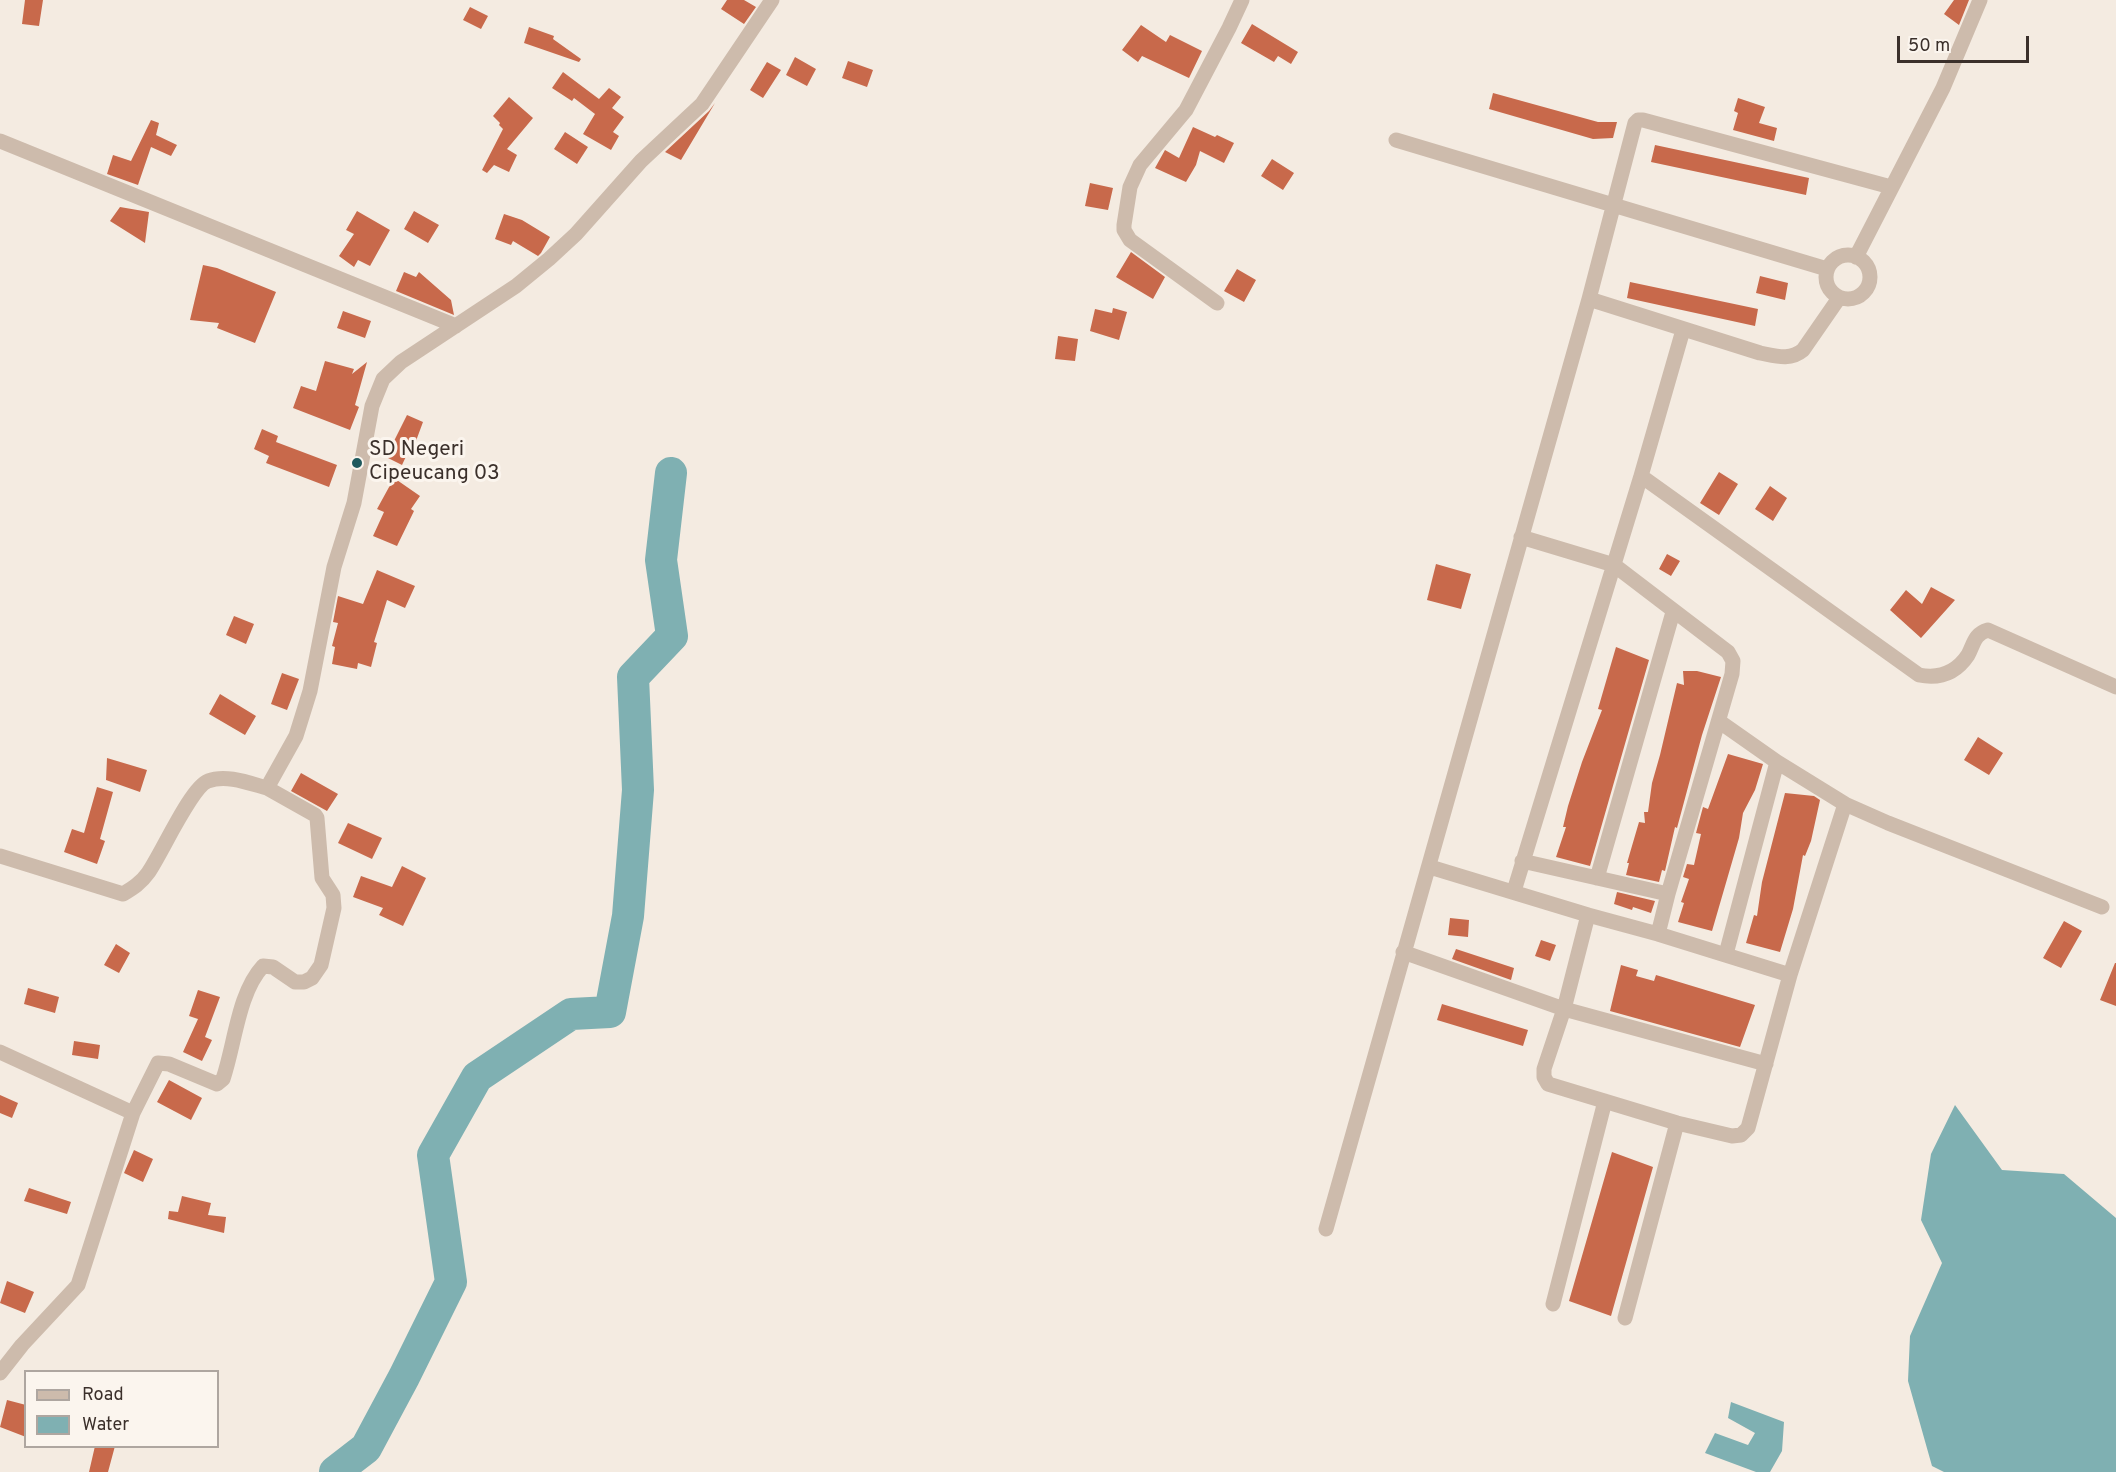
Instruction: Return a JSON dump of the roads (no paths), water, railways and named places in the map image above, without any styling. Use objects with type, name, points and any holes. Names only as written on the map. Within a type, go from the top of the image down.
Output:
[{"type":"street","points":[[267,788],[296,736],[310,691],[334,567],[354,503],[372,406],[383,379],[400,362],[516,286],[576,234],[641,161],[695,111],[772,0]]},
{"type":"street","points":[[1217,303],[1130,240],[1124,231],[1124,225],[1130,187],[1140,165],[1186,110],[1242,0]]},
{"type":"street","points":[[1856,257],[1942,88],[1980,0]]},
{"type":"street","points":[[1326,1229],[1589,299],[1635,123],[1641,120],[1891,187]]},
{"type":"street","points":[[1396,140],[1827,269]]},
{"type":"street","points":[[0,141],[456,326]]},
{"type":"street","points":[[1842,256],[1856,257],[1869,272],[1868,286],[1864,292],[1853,299],[1839,298],[1833,294],[1826,282],[1827,269],[1831,263],[1842,256]]},
{"type":"street","points":[[1589,299],[1761,353],[1792,357],[1803,350],[1839,298]]},
{"type":"street","points":[[1514,891],[1641,476],[1683,330]]},
{"type":"street","points":[[1641,476],[1919,675],[1931,678],[1942,676],[1955,668],[1967,656],[1980,632],[1988,630],[2116,687]]},
{"type":"street","points":[[1521,537],[1614,565],[1731,656],[1733,661],[1720,722],[1658,934]]},
{"type":"street","points":[[1597,879],[1673,612]]},
{"type":"street","points":[[1720,722],[1777,762],[1845,804],[1888,824],[2102,907]]},
{"type":"street","points":[[1726,954],[1777,762]]},
{"type":"street","points":[[0,856],[123,894],[137,885],[148,873],[188,803],[204,783],[209,780],[228,779],[267,788],[315,814],[322,878],[333,895],[334,908],[321,965],[312,978],[295,982],[273,967],[263,966],[248,990],[241,1008],[230,1058],[221,1082],[217,1084],[209,1082],[169,1064],[158,1063],[133,1113],[78,1285],[0,1372]]},
{"type":"street","points":[[1588,915],[1544,1069],[1545,1081],[1552,1086],[1677,1123],[1732,1136],[1741,1135],[1748,1128],[1790,975],[1845,804]]},
{"type":"street","points":[[1522,861],[1668,894]]},
{"type":"street","points":[[1430,867],[1790,975]]},
{"type":"street","points":[[1403,952],[1563,1009],[1766,1064]]},
{"type":"street","points":[[0,1052],[133,1113]]},
{"type":"street","points":[[1553,1304],[1605,1101]]},
{"type":"street","points":[[1625,1318],[1677,1123]]},
{"type":"water","points":[[1955,1105],[2002,1170],[2064,1174],[2116,1218],[2116,1472],[1944,1472],[1932,1466],[1908,1381],[1910,1336],[1942,1263],[1921,1220],[1931,1154]]},
{"type":"water","points":[[1731,1402],[1784,1422],[1782,1451],[1770,1472],[1756,1472],[1705,1453],[1715,1433],[1748,1445],[1755,1433],[1728,1418]]},
{"type":"waterway","points":[[335,1472],[366,1448],[451,1282],[433,1155],[477,1077],[571,1014],[610,1012],[628,916],[638,790],[633,677],[672,636],[661,560],[671,473]]},
{"type":"place","name":"SD Negeri Cipeucang 03","points":[[357,463]]}]
